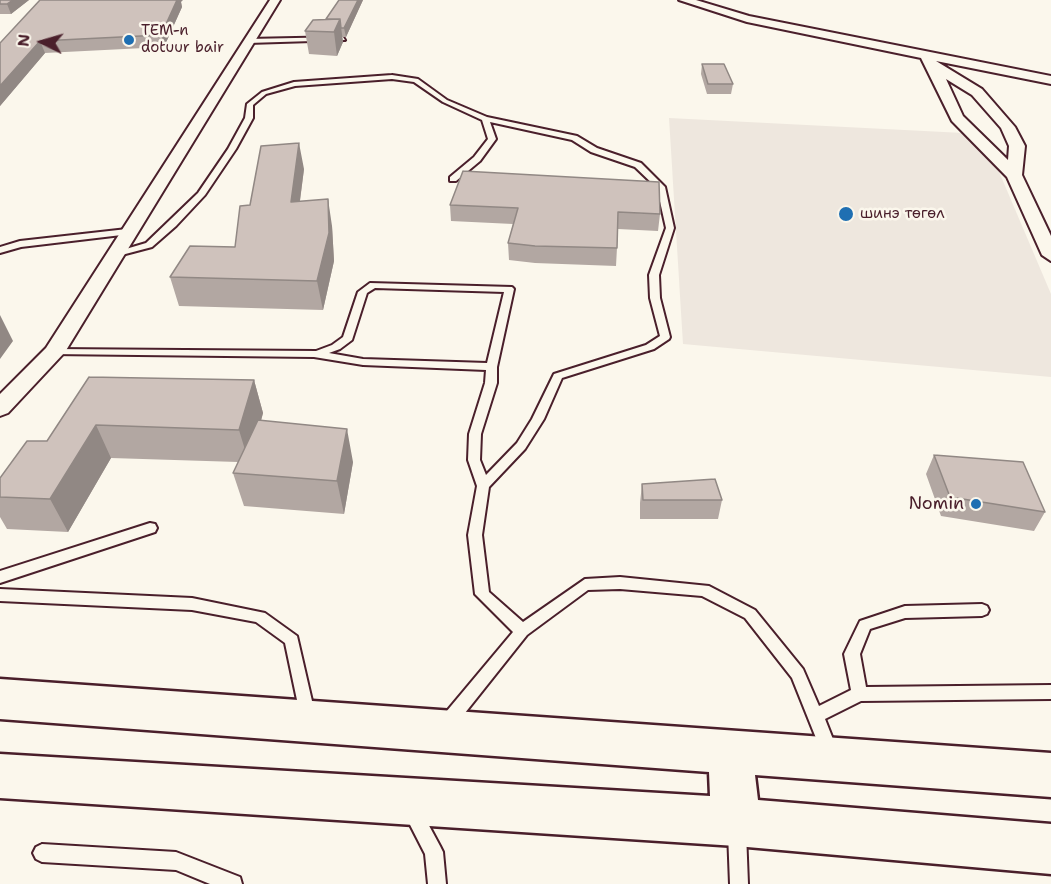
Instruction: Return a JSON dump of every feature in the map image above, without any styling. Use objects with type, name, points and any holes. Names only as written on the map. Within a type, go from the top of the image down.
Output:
[{"type":"main road","points":[[0,699],[1051,775]]},
{"type":"main road","points":[[730,751],[736,822]]},
{"type":"main road","points":[[0,776],[736,822],[1051,849]]},
{"type":"street","points":[[0,408],[54,352],[127,232],[275,0]]},
{"type":"street","points":[[684,0],[747,19],[929,60],[1051,80]]},
{"type":"street","points":[[929,60],[957,118],[1014,175],[1051,255]]},
{"type":"street","points":[[929,60],[977,92],[1008,127],[1017,146],[1014,175]]},
{"type":"lane","points":[[248,41],[343,39]]},
{"type":"lane","points":[[114,254],[149,245],[201,195],[232,149],[249,118],[250,104],[264,93],[294,84],[331,80],[405,78],[416,80],[445,101],[485,119],[574,138],[594,150],[638,165],[661,187],[670,228],[654,275],[655,298],[664,336],[642,350],[558,376],[538,419],[521,446],[483,486]]},
{"type":"lane","points":[[453,178],[477,159],[492,139],[485,119]]},
{"type":"lane","points":[[0,250],[20,244],[127,232]]},
{"type":"lane","points":[[317,354],[336,347],[348,338],[363,292],[373,285],[509,289],[492,367],[491,383],[475,434],[474,460],[483,486],[475,535],[482,594],[522,631]]},
{"type":"lane","points":[[54,352],[317,354],[363,362],[492,367]]},
{"type":"lane","points":[[0,577],[150,528]]},
{"type":"lane","points":[[441,730],[522,631],[585,585],[620,583],[704,590],[750,614],[798,674],[833,759]]},
{"type":"lane","points":[[0,595],[192,604],[260,617],[292,640],[308,721]]},
{"type":"lane","points":[[859,694],[852,654],[865,625],[905,612],[982,610]]},
{"type":"lane","points":[[815,716],[859,694],[1051,692]]},
{"type":"lane","points":[[406,801],[434,852],[437,884]]},
{"type":"lane","points":[[736,822],[740,884]]},
{"type":"lane","points":[[42,853],[176,861],[233,884]]},
{"type":"shaded area","name":"шинэ төгөл","points":[[669,118],[983,134],[1051,294],[1051,377],[683,344]]},
{"type":"building","points":[[0,0],[13,0],[7,4],[0,4]]},
{"type":"building","points":[[40,0],[177,0],[161,35],[40,41],[0,86],[0,43]]},
{"type":"building","points":[[339,0],[358,0],[344,28],[341,28],[340,19],[326,19]]},
{"type":"building","points":[[340,19],[334,32],[305,31],[313,20]]},
{"type":"building","points":[[702,64],[724,64],[733,84],[708,84]]},
{"type":"building","points":[[299,143],[291,202],[328,199],[329,233],[317,281],[170,277],[190,246],[235,247],[240,206],[250,205],[261,146]]},
{"type":"building","points":[[463,171],[659,182],[660,214],[618,212],[617,248],[508,243],[518,208],[450,205]]},
{"type":"building","points":[[89,377],[254,380],[239,430],[96,425],[50,499],[0,497],[0,478],[27,441],[47,441]]},
{"type":"building","points":[[258,420],[347,429],[337,481],[233,473]]},
{"type":"building","points":[[934,455],[1023,462],[1045,512],[950,497]]},
{"type":"building","points":[[715,479],[722,500],[643,500],[642,484]]},
{"type":"place","name":"TEM-n dotuur bair","points":[[129,40]]},
{"type":"place","name":"шинэ төгөл","points":[[846,214]]},
{"type":"place","name":"Nomin","points":[[976,504]]}]
